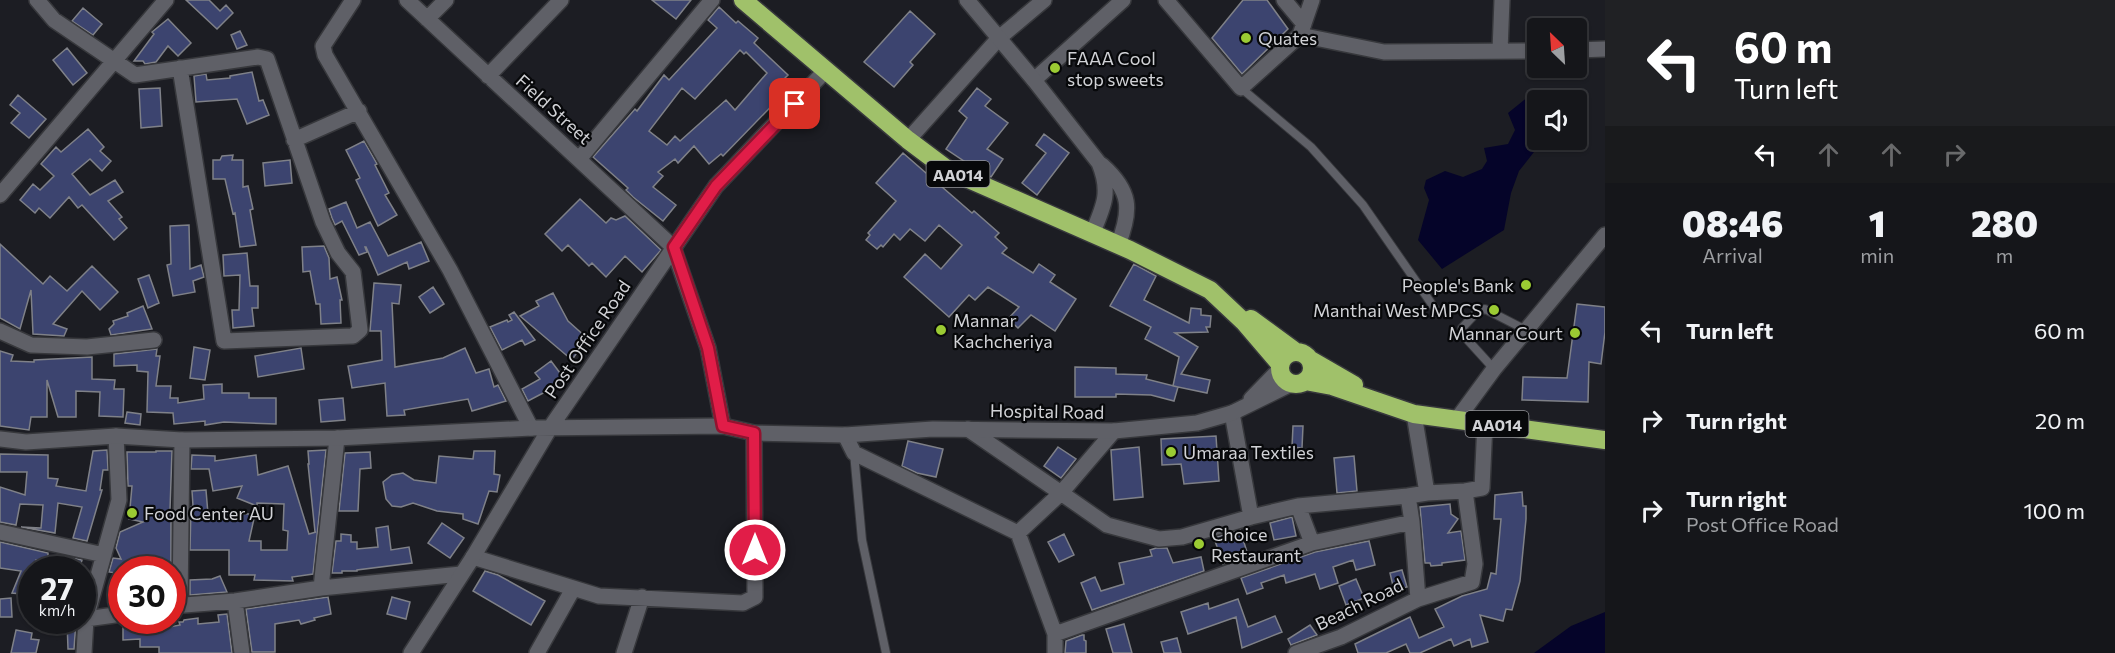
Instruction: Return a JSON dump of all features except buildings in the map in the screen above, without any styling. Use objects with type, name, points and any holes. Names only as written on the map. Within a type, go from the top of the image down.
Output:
[{"type":"highway","name":"AA014","points":[[743,0],[908,140],[948,170],[1118,245],[1210,290],[1303,356],[1389,406]]},
{"type":"highway","name":"AA014","points":[[1210,290],[1244,322],[1280,367]]},
{"type":"highway","points":[[1286,355],[1303,356],[1311,371],[1299,382],[1284,378],[1280,367],[1286,355]]},
{"type":"highway","name":"AA014","points":[[1299,382],[1332,386],[1414,414],[1458,418],[1605,440]]},
{"type":"street","points":[[37,0],[54,20],[135,75],[180,68],[258,57],[267,59],[322,222],[338,253],[353,272],[360,330],[353,336],[224,341],[180,68]]},
{"type":"street","points":[[0,195],[166,0]]},
{"type":"street","points":[[353,0],[323,46],[325,55],[450,270],[531,428]]},
{"type":"street","name":"Field Street","points":[[407,0],[674,247]]},
{"type":"street","points":[[427,19],[446,0]]},
{"type":"street","points":[[488,76],[561,0]]},
{"type":"street","points":[[580,158],[712,0]]},
{"type":"street","points":[[967,0],[1099,163],[1116,177],[1122,187],[1127,220],[1118,245]]},
{"type":"street","points":[[908,140],[999,38],[1044,0]]},
{"type":"street","points":[[1034,80],[1123,0]]},
{"type":"street","points":[[1166,0],[1241,88],[1302,29],[1312,0]]},
{"type":"street","points":[[1284,0],[1302,29],[1384,52],[1527,51]]},
{"type":"street","points":[[1500,51],[1502,0]]},
{"type":"street","points":[[1587,50],[1605,49]]},
{"type":"street","name":"Post Office Road","points":[[411,653],[473,557],[550,428],[716,186],[826,70]]},
{"type":"street","points":[[294,140],[359,111]]},
{"type":"street","points":[[1092,234],[1106,194],[1106,178],[1099,163]]},
{"type":"street","points":[[1458,418],[1494,369],[1605,236]]},
{"type":"street","points":[[674,247],[708,348],[723,426]]},
{"type":"street","points":[[0,331],[31,345],[87,346],[154,340]]},
{"type":"street","points":[[1251,517],[1239,409],[1280,367]]},
{"type":"street","name":"Hospital Road","points":[[1239,409],[1299,382]]},
{"type":"street","name":"Hospital Road","points":[[0,439],[26,442],[116,436],[182,440],[337,438],[531,428],[723,426],[754,433],[845,435],[933,429],[1114,431],[1197,423],[1304,389],[1344,390]]},
{"type":"street","points":[[1414,414],[1427,494]]},
{"type":"street","points":[[968,429],[1107,525],[1158,539],[1182,537],[1298,506],[1482,488],[1485,422]]},
{"type":"street","points":[[1017,533],[1061,493],[1114,431]]},
{"type":"street","points":[[473,557],[599,596],[743,603],[755,597],[754,433]]},
{"type":"street","points":[[845,435],[854,453],[1017,533],[1055,634],[1055,653]]},
{"type":"street","points":[[96,585],[119,500],[116,436]]},
{"type":"street","points":[[321,588],[337,438]]},
{"type":"street","points":[[178,556],[182,440]]},
{"type":"street","points":[[1418,599],[1472,582],[1475,564],[1465,491]]},
{"type":"street","name":"Beach Road","points":[[1296,653],[1341,637],[1418,599],[1408,496]]},
{"type":"street","points":[[1298,506],[1312,543]]},
{"type":"street","points":[[1055,634],[1312,543],[1412,522]]},
{"type":"street","points":[[0,532],[104,555]]},
{"type":"street","points":[[186,604],[235,601],[321,588],[461,574]]},
{"type":"street","points":[[537,653],[573,589]]},
{"type":"street","points":[[624,653],[642,597]]},
{"type":"street","points":[[235,601],[242,653]]},
{"type":"street","points":[[84,653],[86,634]]},
{"type":"lane","points":[[1241,88],[1311,147],[1363,205],[1438,313]]},
{"type":"lane","points":[[1494,369],[1464,336],[1462,328],[1477,312],[1485,309],[1526,330]]},
{"type":"lane","points":[[854,453],[862,540],[886,653]]},
{"type":"water","points":[[1527,98],[1527,150],[1534,150],[1519,171],[1511,193],[1504,230],[1442,269],[1418,240],[1429,200],[1424,188],[1426,180],[1445,171],[1463,177],[1482,169],[1487,161],[1484,148],[1508,144],[1515,130],[1508,113]]},
{"type":"water","points":[[1605,612],[1605,653],[1534,653],[1571,626]]},
{"type":"place","name":"Quates","points":[[1246,38]]},
{"type":"place","name":"FAAA Cool stop sweets","points":[[1055,68]]},
{"type":"place","name":"People's Bank","points":[[1526,285]]},
{"type":"place","name":"Manthai West MPCS","points":[[1494,310]]},
{"type":"place","name":"Mannar Kachcheriya","points":[[941,330]]},
{"type":"place","name":"Mannar Court","points":[[1575,333]]},
{"type":"place","name":"Umaraa Textiles","points":[[1171,452]]},
{"type":"place","name":"Food Center AU","points":[[132,513]]},
{"type":"place","name":"Choice Restaurant","points":[[1199,544]]},
{"type":"route","points":[[755,550],[754,433],[723,426],[708,348],[674,247],[716,186],[795,104]]}]
